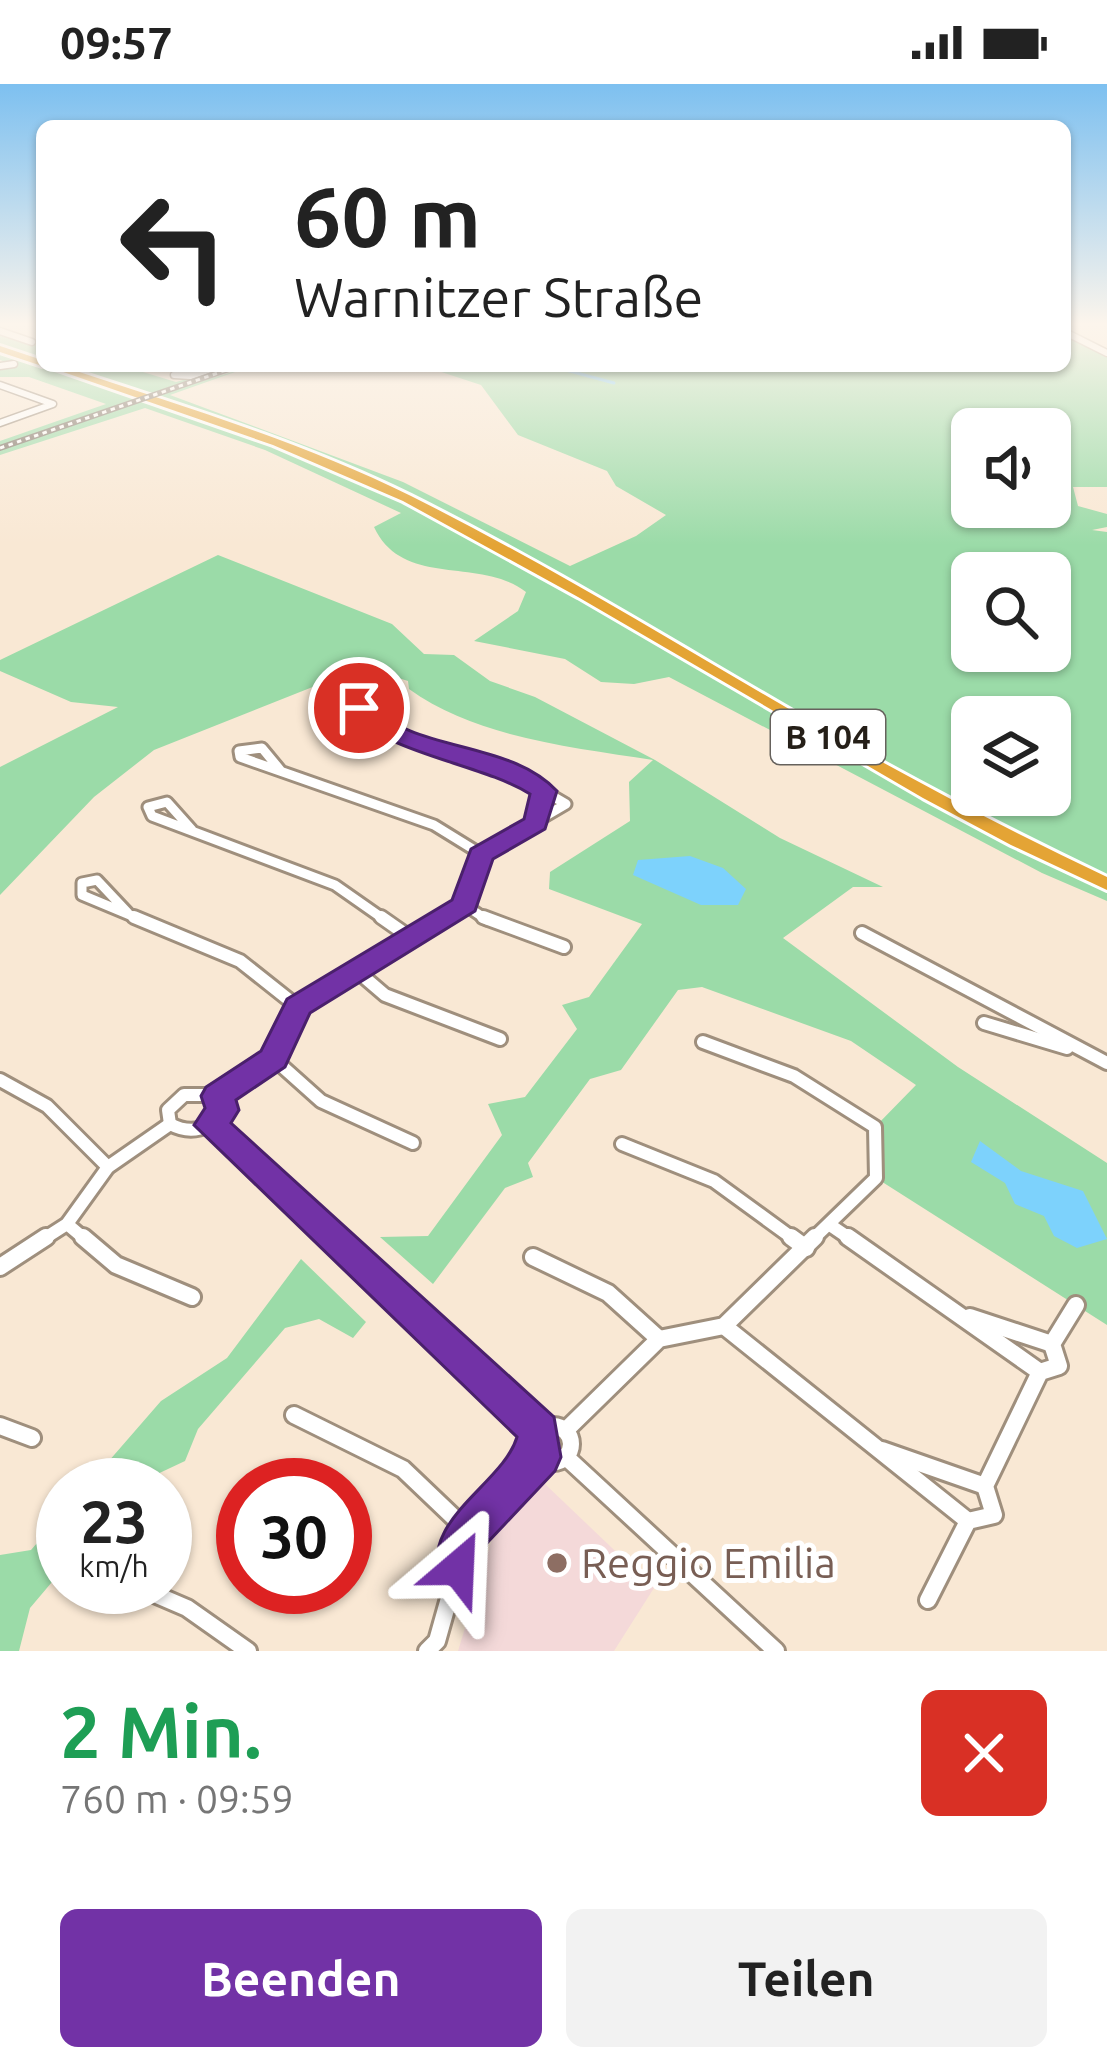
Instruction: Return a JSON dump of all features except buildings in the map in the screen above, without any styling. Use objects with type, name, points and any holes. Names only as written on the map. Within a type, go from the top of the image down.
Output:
[{"type":"highway","name":"B 104","points":[[141,398],[341,469],[557,575],[911,783],[1107,884]]},
{"type":"highway","name":"B 104","points":[[158,398],[332,458],[557,575],[906,769],[1107,871]]},
{"type":"street","points":[[0,419],[53,404],[38,398]]},
{"type":"street","points":[[218,1096],[274,1059],[298,1007],[465,904],[481,854],[566,804],[508,770],[376,726]]},
{"type":"street","points":[[281,771],[434,825],[481,854]]},
{"type":"street","points":[[536,824],[544,791]]},
{"type":"street","points":[[192,830],[335,885],[411,938]]},
{"type":"street","points":[[465,904],[492,923],[564,946]]},
{"type":"street","points":[[128,913],[240,961],[298,1007]]},
{"type":"street","points":[[862,932],[1107,1063]]},
{"type":"street","points":[[357,971],[385,995],[500,1039]]},
{"type":"street","points":[[1001,1007],[984,1023],[1092,1055]]},
{"type":"street","points":[[566,1430],[659,1340],[724,1326],[876,1178],[875,1127],[794,1076],[703,1042]]},
{"type":"street","points":[[274,1059],[321,1101],[413,1143]]},
{"type":"street","points":[[0,1080],[47,1106],[108,1167]]},
{"type":"street","points":[[170,1124],[168,1110],[176,1094],[200,1090],[218,1096]]},
{"type":"street","points":[[170,1124],[188,1131],[211,1125],[223,1110],[218,1096]]},
{"type":"street","points":[[0,1267],[67,1224],[108,1167],[170,1124]]},
{"type":"street","points":[[211,1125],[540,1430]]},
{"type":"street","points":[[622,1144],[714,1181],[806,1248]]},
{"type":"street","points":[[67,1224],[116,1265],[192,1297]]},
{"type":"street","points":[[830,1225],[1040,1372]]},
{"type":"street","points":[[533,1257],[608,1293],[659,1340]]},
{"type":"street","points":[[968,1521],[994,1515],[985,1486],[1040,1372],[1059,1366],[1052,1344],[1076,1304]]},
{"type":"street","points":[[958,1313],[1052,1344]]},
{"type":"street","points":[[724,1326],[968,1521]]},
{"type":"street","points":[[294,1414],[403,1469],[468,1531]]},
{"type":"street","points":[[0,1426],[32,1438]]},
{"type":"street","points":[[548,1426],[566,1430],[572,1448],[566,1457],[548,1461],[540,1457],[535,1448],[540,1430],[548,1426]]},
{"type":"street","points":[[873,1446],[985,1486]]},
{"type":"street","points":[[437,1648],[468,1531],[540,1457]]},
{"type":"street","points":[[566,1457],[776,1651]]},
{"type":"street","points":[[928,1600],[968,1521]]},
{"type":"street","points":[[192,1612],[248,1651]]},
{"type":"shaded area","name":"Reggio Emilia","points":[[545,1484],[654,1588],[614,1651],[458,1651],[492,1539]]},
{"type":"green space","points":[[89,398],[178,398],[403,482],[570,566],[636,536],[666,515],[616,486],[607,471],[518,435],[491,398],[1107,398],[1107,487],[1073,487],[1078,506],[1107,514],[1107,527],[1092,530],[1107,532],[1107,901],[1042,873],[669,677],[634,684],[601,682],[565,659],[474,641],[518,611],[526,592],[487,575],[404,558],[387,546],[374,527],[401,513],[265,450],[145,408],[0,455],[0,441],[106,404]]},
{"type":"green space","points":[[218,555],[392,624],[424,654],[454,655],[490,681],[535,697],[655,760],[780,838],[883,887],[853,887],[783,938],[958,1067],[1107,1163],[1107,1325],[876,1178],[875,1127],[916,1085],[851,1041],[702,987],[678,990],[621,1070],[590,1079],[528,1163],[533,1177],[505,1188],[433,1284],[380,1237],[428,1236],[502,1135],[488,1104],[525,1097],[577,1029],[562,1005],[589,997],[642,924],[549,889],[550,872],[630,821],[629,782],[653,760],[495,730],[436,706],[409,689],[408,681],[363,667],[154,750],[94,797],[0,895],[0,767],[118,707],[71,702],[0,671],[0,660]]},
{"type":"green space","points":[[301,1259],[366,1322],[353,1338],[319,1319],[285,1328],[198,1429],[186,1458],[111,1458],[161,1401],[227,1358]]},
{"type":"green space","points":[[36,1544],[36,1601],[19,1651],[0,1651],[0,1555],[31,1550]]},
{"type":"water","points":[[690,856],[723,868],[746,889],[738,905],[701,905],[633,875],[638,860]]},
{"type":"water","points":[[980,1141],[1021,1171],[1083,1191],[1107,1239],[1077,1248],[1054,1236],[1044,1216],[1015,1204],[1005,1183],[971,1162]]},
{"type":"railway","points":[[0,448],[145,398]]},
{"type":"place","name":"Reggio Emilia","points":[[557,1563]]},
{"type":"route","points":[[359,708],[376,726],[508,770],[544,791],[536,824],[481,854],[465,904],[298,1007],[274,1059],[218,1096],[223,1110],[211,1125],[540,1430],[535,1448],[540,1457],[468,1531],[458,1568]]}]
